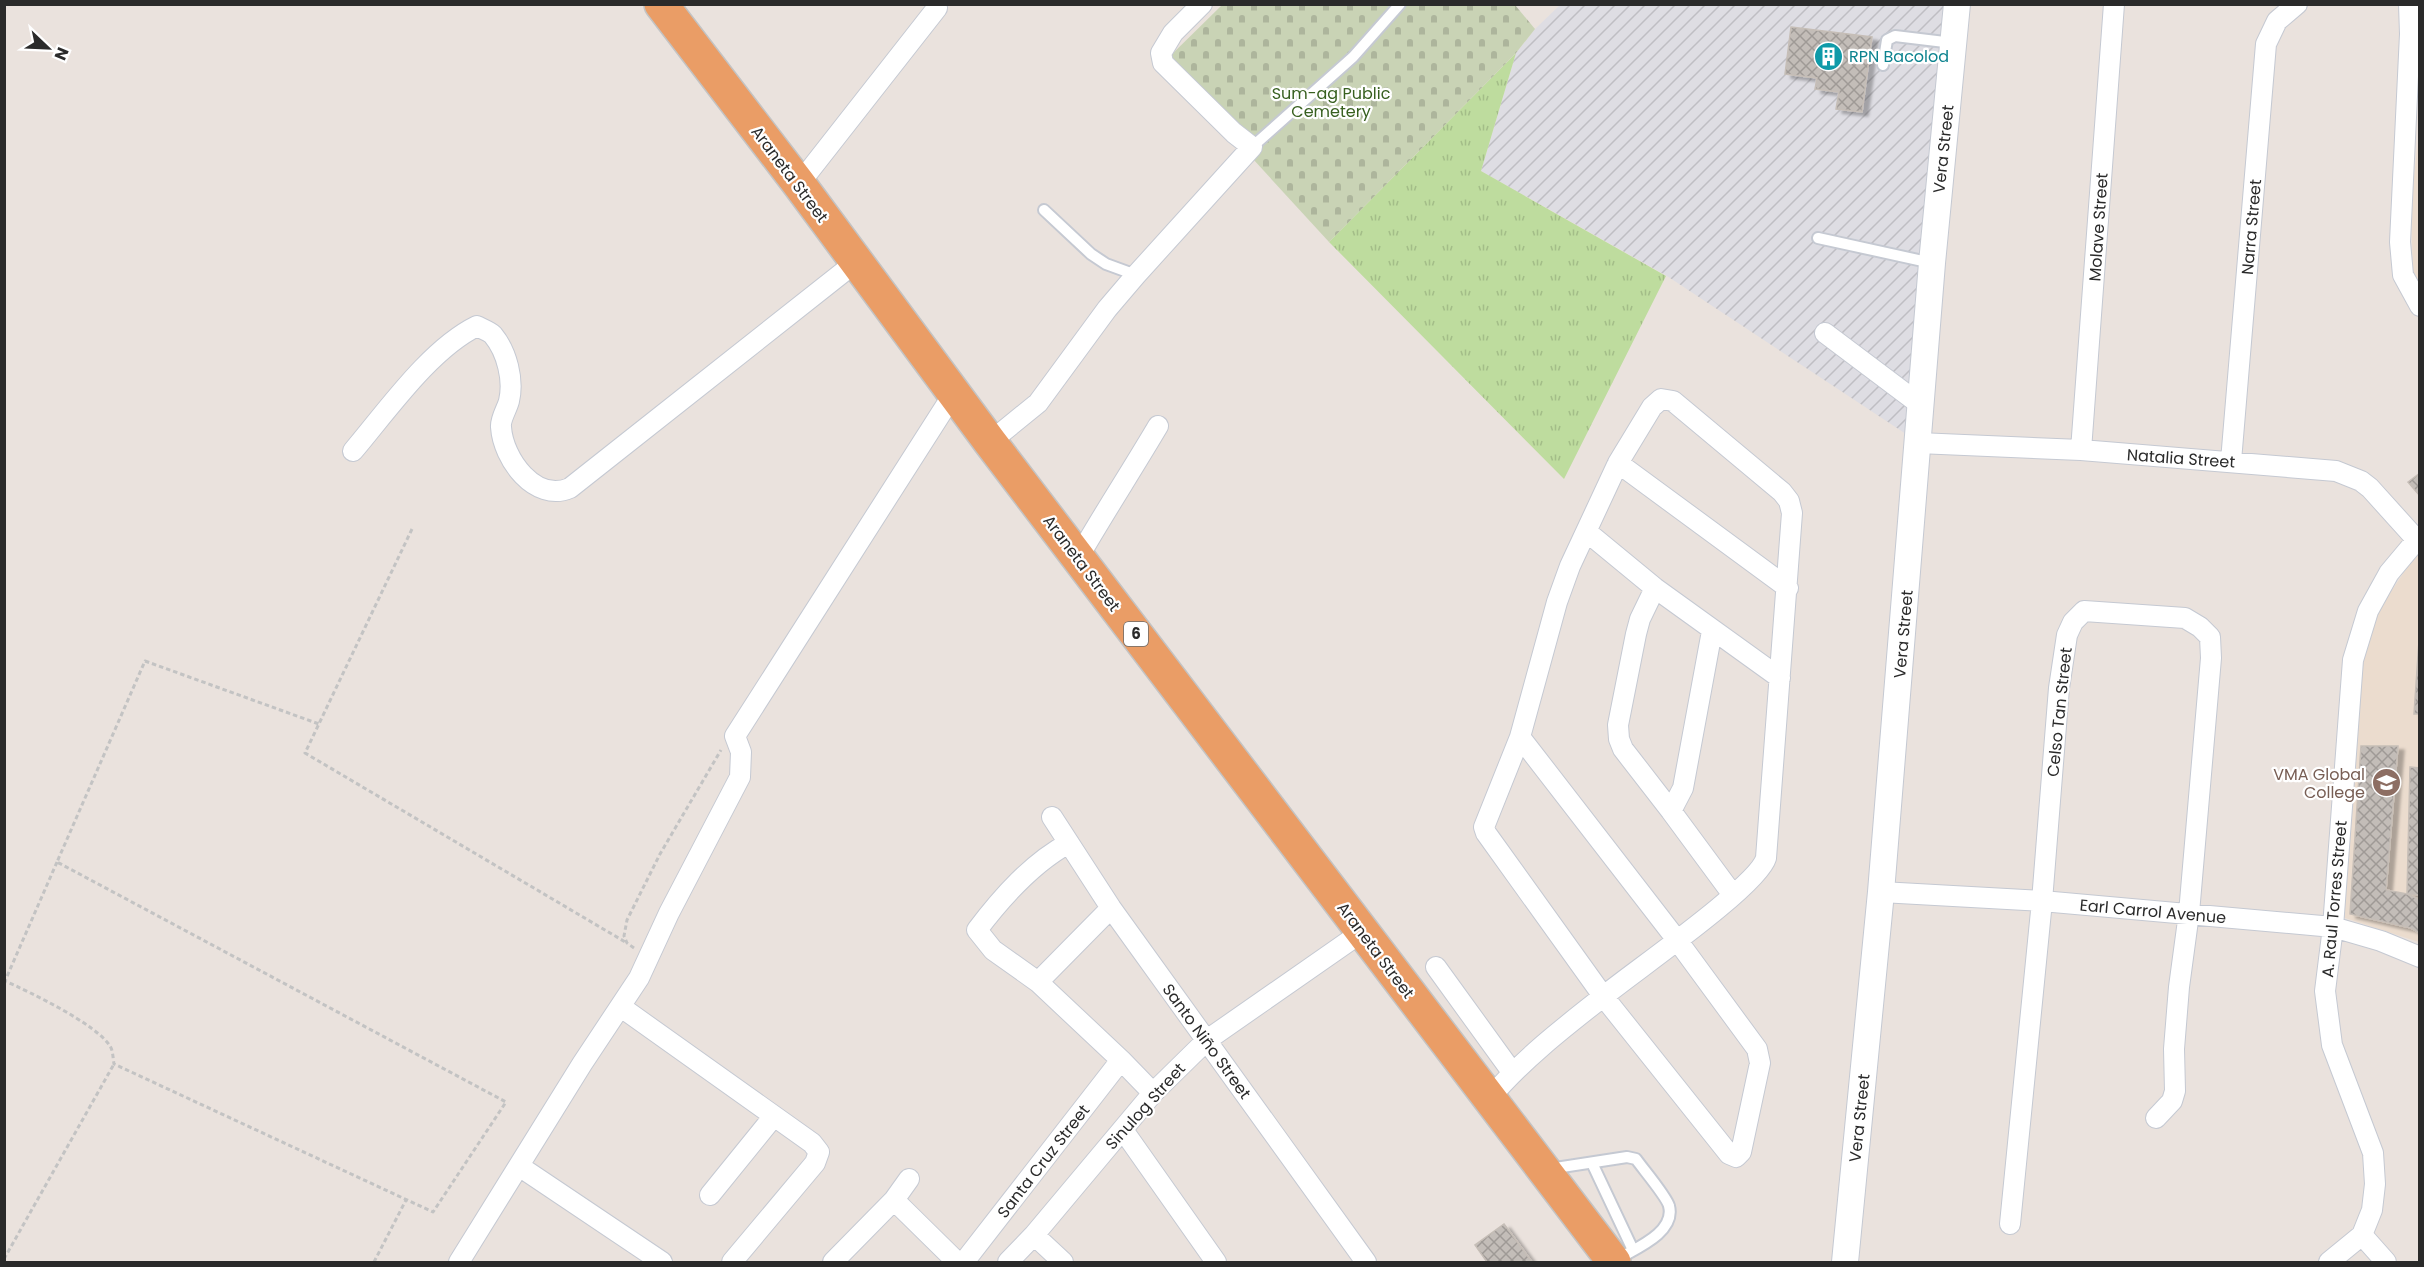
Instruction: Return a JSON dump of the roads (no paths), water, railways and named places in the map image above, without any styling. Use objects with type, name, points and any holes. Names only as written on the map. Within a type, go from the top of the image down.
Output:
[{"type":"highway","name":"Araneta Street","points":[[661,4],[799,184],[990,442],[1543,1170],[1620,1258]]},
{"type":"street","points":[[990,442],[1038,403],[1136,275],[1252,147],[1234,133],[1163,63],[1161,53],[1173,33],[1202,4]]},
{"type":"street","name":"Vera Street","points":[[1845,1263],[1881,892],[1932,263],[1957,4]]},
{"type":"street","name":"Molave Street","points":[[2081,450],[2114,4]]},
{"type":"street","name":"Narra Street","points":[[2231,461],[2266,44],[2277,21],[2297,4]]},
{"type":"street","points":[[2409,4],[2410,34],[2400,242],[2403,275],[2420,306]]},
{"type":"street","points":[[799,184],[938,8]]},
{"type":"street","points":[[352,451],[426,365],[459,334],[477,326],[492,334],[507,363],[511,379],[509,399],[500,426],[514,463],[525,478],[541,488],[563,491],[570,488],[856,262]]},
{"type":"street","points":[[1825,333],[1922,406]]},
{"type":"street","points":[[459,1263],[582,1064],[639,978],[669,913],[740,777],[741,752],[735,736],[954,393]]},
{"type":"street","points":[[1489,1099],[1512,1072],[1603,996],[1677,940],[1733,895],[1760,871],[1766,858],[1788,588],[1792,513],[1790,501],[1673,401],[1661,399],[1652,407],[1618,463],[1570,566],[1557,602],[1520,737],[1486,820],[1486,832],[1603,996],[1729,1154],[1736,1157],[1741,1152],[1760,1056],[1757,1049],[1677,940],[1520,737]]},
{"type":"street","points":[[1078,558],[1158,426]]},
{"type":"street","name":"Natalia Street","points":[[1918,443],[2081,450],[2336,471],[2361,481],[2370,488],[2418,538]]},
{"type":"street","points":[[1618,463],[1788,588]]},
{"type":"street","points":[[1587,532],[1655,588],[1780,678]]},
{"type":"street","name":"A. Raul Torres Street","points":[[2362,1235],[2372,1209],[2376,1184],[2373,1153],[2332,1045],[2325,991],[2333,927],[2353,660],[2368,611],[2389,573],[2418,538]]},
{"type":"street","points":[[1655,588],[1640,619],[1636,634],[1618,725],[1619,739],[1623,749],[1733,895]]},
{"type":"street","name":"Celso Tan Street","points":[[2010,1224],[2042,901],[2059,688],[2067,635],[2073,622],[2084,611],[2185,618],[2200,627],[2210,637],[2211,658],[2189,914],[2175,1039],[2175,1090],[2172,1101],[2156,1118]]},
{"type":"street","points":[[1671,811],[1683,788],[1712,630]]},
{"type":"street","name":"Santo Niño Street","points":[[1052,817],[1111,908],[1366,1263]]},
{"type":"street","points":[[1069,843],[1048,854],[995,907],[977,930],[993,950],[1038,982],[1153,1093]]},
{"type":"street","name":"Earl Carrol Avenue","points":[[1881,892],[2042,901],[2333,927],[2381,941],[2420,957]]},
{"type":"street","points":[[1038,982],[1111,908]]},
{"type":"street","name":"Sinulog Street","points":[[1008,1263],[1153,1093],[1207,1040],[1362,932]]},
{"type":"street","points":[[1436,967],[1512,1072]]},
{"type":"street","points":[[621,1006],[812,1143],[819,1152],[815,1163],[732,1263]]},
{"type":"street","name":"Santa Cruz Street","points":[[964,1263],[1121,1060]]},
{"type":"street","points":[[710,1195],[774,1116]]},
{"type":"street","points":[[1123,1130],[1216,1263]]},
{"type":"street","points":[[519,1166],[662,1263]]},
{"type":"street","points":[[836,1262],[894,1200],[909,1179]]},
{"type":"street","points":[[894,1200],[957,1263]]},
{"type":"street","points":[[1034,1235],[1063,1263]]},
{"type":"street","points":[[2329,1263],[2362,1235],[2386,1263]]},
{"type":"lane","points":[[1252,147],[1353,57],[1401,4]]},
{"type":"lane","points":[[1883,65],[1887,40],[1895,36],[1953,43]]},
{"type":"lane","points":[[1044,210],[1091,254],[1106,264],[1136,275]]},
{"type":"lane","points":[[1818,238],[1932,263]]},
{"type":"lane","points":[[1543,1170],[1627,1157],[1636,1159],[1669,1206],[1668,1222],[1659,1234],[1620,1258],[1592,1163]]},
{"type":"place","name":"RPN Bacolod","points":[[1828,56]]},
{"type":"place","name":"VMA Global College","points":[[2386,783]]},
{"type":"park label","name":"Sum-ag Public Cemetery","points":[[1331,102]]}]
